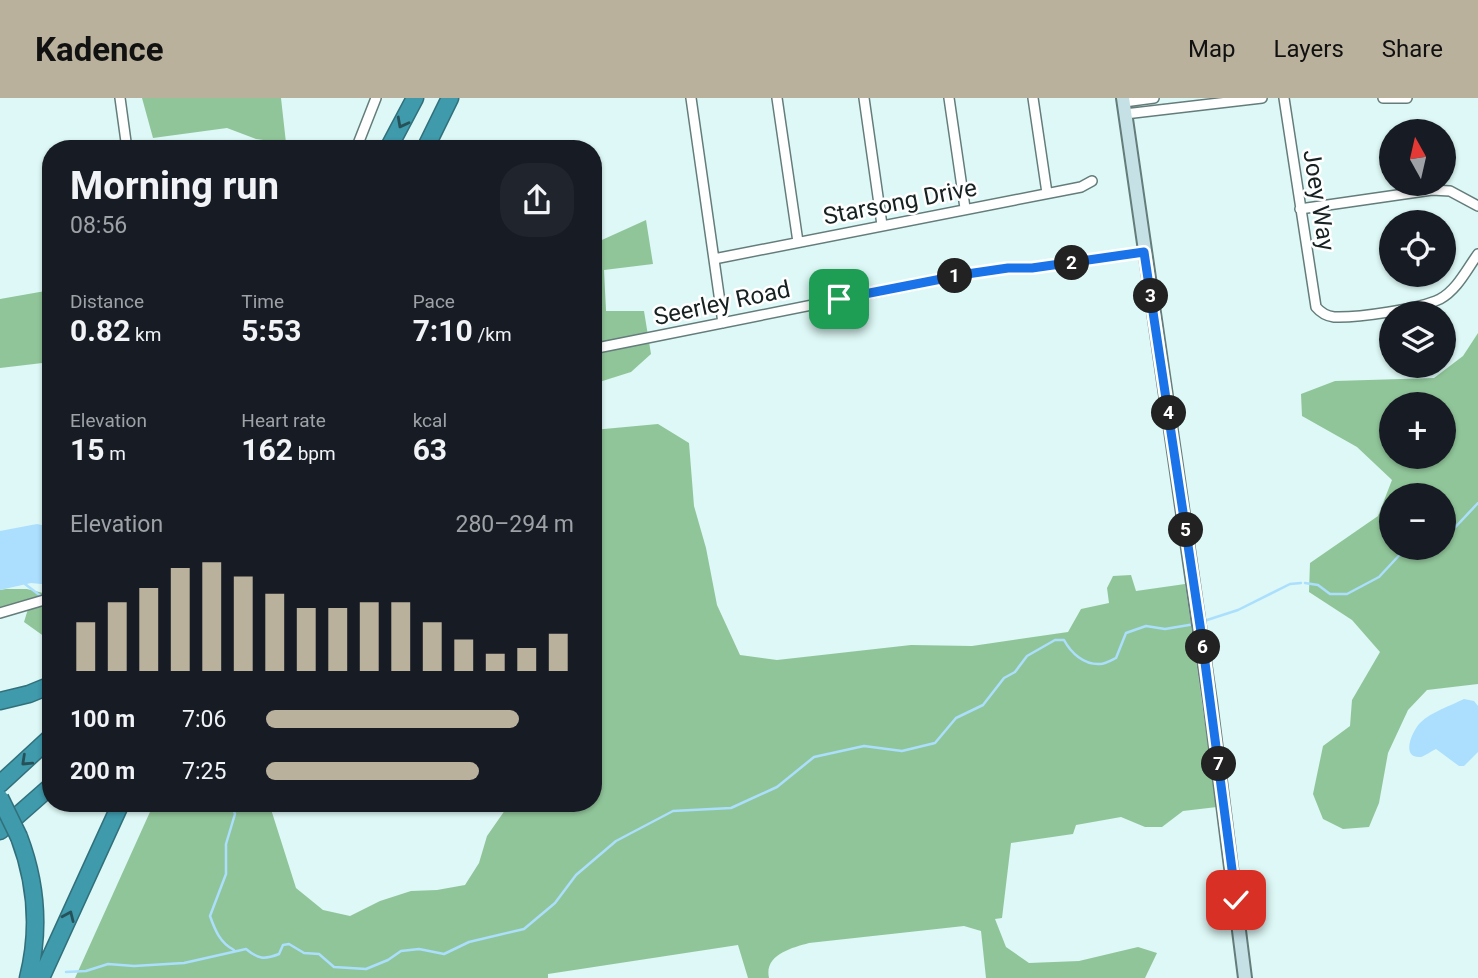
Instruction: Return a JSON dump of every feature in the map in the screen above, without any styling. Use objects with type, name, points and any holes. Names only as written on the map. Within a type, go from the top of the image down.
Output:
[{"type":"highway","points":[[393,140],[415,98]]},
{"type":"highway","points":[[430,140],[448,102]]},
{"type":"highway","points":[[0,701],[42,689]]},
{"type":"highway","points":[[0,784],[42,745]]},
{"type":"highway","points":[[0,831],[42,794]]},
{"type":"highway","points":[[0,798],[19,837],[34,899],[34,942],[28,978]]},
{"type":"highway","points":[[41,978],[117,812]]},
{"type":"main road","points":[[1124,105],[1199,616],[1245,978]]},
{"type":"street","points":[[120,98],[127,140]]},
{"type":"street","points":[[360,140],[376,98]]},
{"type":"street","points":[[691,98],[723,323]]},
{"type":"street","points":[[778,98],[798,242]]},
{"type":"street","points":[[864,98],[882,225]]},
{"type":"street","points":[[949,98],[965,208]]},
{"type":"street","points":[[1034,98],[1047,194]]},
{"type":"street","points":[[1124,105],[1154,98]]},
{"type":"street","points":[[1124,105],[1262,98]]},
{"type":"street","name":"Joey Way","points":[[1284,98],[1316,307],[1321,313],[1331,317],[1420,306],[1441,298],[1452,290],[1478,254]]},
{"type":"street","points":[[1383,98],[1407,98]]},
{"type":"street","name":"Starsong Drive","points":[[714,259],[1047,194],[1081,187],[1093,181]]},
{"type":"street","points":[[1300,209],[1432,190],[1450,191],[1478,206]]},
{"type":"street","name":"Seerley Road","points":[[602,347],[967,274],[1144,252]]},
{"type":"street","points":[[0,613],[42,601]]},
{"type":"green space","points":[[142,98],[281,98],[286,140],[256,139],[227,128],[153,138]]},
{"type":"green space","points":[[646,220],[653,264],[604,270],[606,311],[644,311],[651,354],[631,372],[602,381],[602,240]]},
{"type":"green space","points":[[42,292],[42,363],[0,368],[0,299]]},
{"type":"green space","points":[[1478,333],[1478,684],[1427,690],[1408,710],[1388,753],[1379,803],[1369,827],[1343,829],[1323,819],[1313,794],[1323,746],[1350,726],[1352,700],[1380,652],[1352,620],[1309,592],[1310,563],[1379,513],[1379,560],[1456,560],[1456,483],[1391,483],[1392,480],[1380,469],[1456,469],[1456,392],[1379,392],[1379,468],[1357,447],[1302,416],[1301,394],[1335,381],[1456,378],[1456,361],[1463,356]]},
{"type":"green space","points":[[658,424],[689,443],[694,506],[706,548],[717,605],[740,655],[777,660],[911,645],[972,646],[1068,632],[1081,609],[1109,603],[1107,588],[1113,576],[1131,575],[1136,591],[1185,584],[1217,807],[1183,811],[1162,827],[1145,827],[1121,817],[1076,825],[1073,834],[1011,843],[1002,918],[995,919],[1006,947],[1029,963],[1079,961],[1138,947],[1157,953],[1145,978],[986,978],[981,931],[964,926],[809,943],[787,950],[775,958],[769,970],[769,978],[748,978],[738,945],[548,974],[548,978],[75,978],[150,812],[272,812],[296,888],[323,910],[350,916],[380,901],[411,891],[465,885],[479,863],[487,836],[504,812],[602,812],[602,429]]},
{"type":"green space","points":[[27,589],[42,593],[42,595],[0,608],[0,590]]},
{"type":"green space","points":[[42,604],[42,635],[24,622],[28,609]]},
{"type":"water","points":[[42,525],[42,584],[31,583],[0,590],[0,531]]},
{"type":"water","points":[[1464,699],[1474,701],[1478,706],[1478,752],[1464,766],[1459,766],[1436,749],[1421,757],[1411,754],[1411,738],[1420,723],[1435,712]]},
{"type":"waterway","points":[[1456,526],[1478,503]]},
{"type":"waterway","points":[[1305,583],[1318,585],[1330,594],[1347,594],[1379,577],[1395,560]]},
{"type":"waterway","points":[[1204,621],[1238,610],[1290,584],[1301,583]]},
{"type":"waterway","points":[[25,584],[42,597]]},
{"type":"waterway","points":[[66,972],[86,971],[108,964],[134,966],[184,963],[246,949],[265,958],[279,954],[283,945],[289,944],[304,953],[319,954],[334,967],[366,969],[401,951],[419,949],[444,954],[469,942],[524,929],[555,903],[576,875],[616,841],[673,811],[731,808],[777,787],[814,757],[864,746],[902,751],[935,743],[956,718],[983,705],[1004,678],[1015,672],[1027,656],[1055,640],[1064,640],[1074,654],[1083,660],[1102,664],[1116,658],[1126,633],[1146,626],[1165,629],[1195,624]]},
{"type":"waterway","points":[[234,812],[226,844],[226,874],[210,916],[222,940],[234,950]]},
{"type":"route","points":[[839,299],[967,274],[1144,252],[1201,632],[1236,900]]}]
